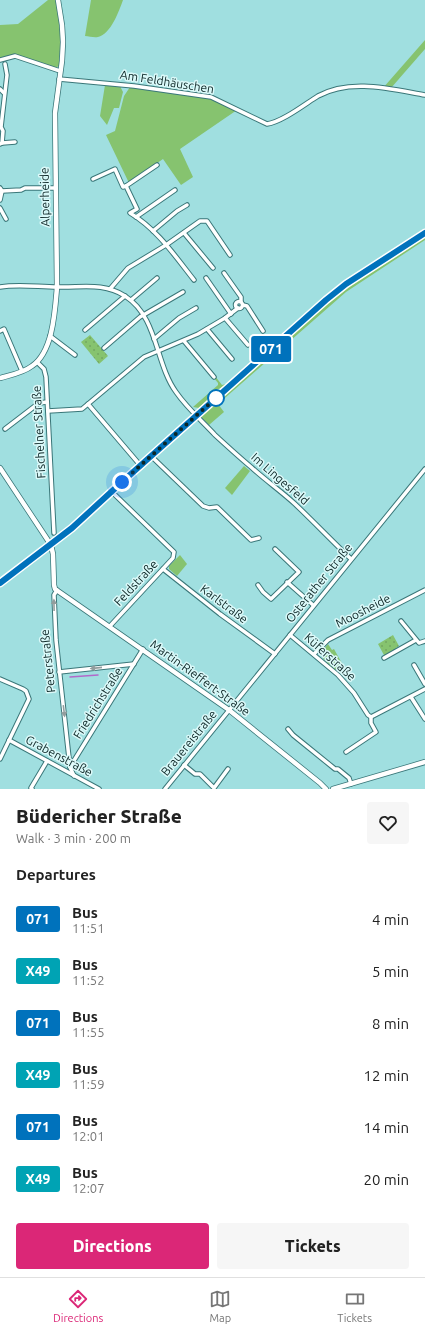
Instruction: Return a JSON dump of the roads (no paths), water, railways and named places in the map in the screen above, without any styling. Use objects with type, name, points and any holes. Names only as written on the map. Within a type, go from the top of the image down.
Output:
[{"type":"main road","points":[[0,583],[51,546],[72,528],[111,491],[326,300],[346,284],[425,233]]},
{"type":"street","name":"Alperheide","points":[[50,336],[57,288],[55,114],[63,36],[58,0]]},
{"type":"street","points":[[0,60],[15,56],[60,71]]},
{"type":"street","points":[[5,64],[7,74],[1,127],[3,131],[1,143],[15,142]]},
{"type":"street","name":"Am Feldhäuschen","points":[[59,79],[134,86],[212,97],[267,124],[276,122],[320,95],[336,88],[355,86],[388,89],[425,95]]},
{"type":"street","points":[[0,85],[6,82]]},
{"type":"street","points":[[0,89],[4,93]]},
{"type":"street","points":[[93,180],[115,169],[123,188],[157,165]]},
{"type":"street","points":[[126,186],[137,209],[130,213],[153,231],[194,280]]},
{"type":"street","points":[[0,200],[1,190],[55,188]]},
{"type":"street","points":[[136,217],[175,190]]},
{"type":"street","points":[[153,231],[177,211],[187,205]]},
{"type":"street","points":[[0,208],[6,219]]},
{"type":"street","points":[[110,289],[128,268],[166,245],[200,221],[207,222],[230,254]]},
{"type":"street","points":[[184,233],[213,268]]},
{"type":"street","points":[[48,411],[82,409],[144,357],[158,350],[184,341],[225,318],[238,308],[242,308],[241,297],[224,273]]},
{"type":"street","points":[[131,300],[157,278]]},
{"type":"street","points":[[206,278],[231,314]]},
{"type":"street","name":"Im Lingesfeld","points":[[0,287],[12,285],[57,288],[92,286],[110,289],[131,300],[144,316],[168,377],[176,392],[196,416],[250,467],[295,504],[351,559]]},
{"type":"street","points":[[104,348],[140,317],[183,292]]},
{"type":"street","points":[[84,330],[125,296]]},
{"type":"street","points":[[238,308],[236,304],[238,301],[246,306],[263,331]]},
{"type":"street","points":[[154,339],[179,318],[196,308]]},
{"type":"street","points":[[225,318],[248,345]]},
{"type":"street","points":[[0,331],[4,329],[22,371]]},
{"type":"street","points":[[207,329],[232,359]]},
{"type":"street","points":[[0,378],[32,367],[46,349],[50,336],[75,355]]},
{"type":"street","points":[[184,341],[214,377]]},
{"type":"street","name":"Fischelner Straße","points":[[37,362],[44,369],[46,377],[54,533]]},
{"type":"street","points":[[5,429],[39,403],[47,402]]},
{"type":"street","points":[[88,404],[140,465]]},
{"type":"street","points":[[151,456],[203,506],[209,508],[217,507],[251,540],[259,538]]},
{"type":"street","points":[[0,468],[51,546]]},
{"type":"street","name":"Osterather Straße","points":[[229,710],[425,469]]},
{"type":"street","name":"Feldstraße","points":[[110,626],[173,558],[174,552],[111,491]]},
{"type":"street","name":"Peterstraße","points":[[51,546],[53,554],[54,585],[57,590],[54,595],[55,632],[70,767],[74,776]]},
{"type":"street","points":[[258,585],[262,592],[271,599],[299,572],[276,549]]},
{"type":"street","name":"Karlstraße","points":[[163,569],[274,654]]},
{"type":"street","points":[[288,582],[314,605]]},
{"type":"street","name":"Martin-Rieffert-Straße","points":[[57,590],[229,710],[326,789]]},
{"type":"street","name":"Moosheide","points":[[314,654],[328,640],[425,590]]},
{"type":"street","points":[[401,621],[419,643],[425,641]]},
{"type":"street","name":"Küferstraße","points":[[290,635],[338,675],[350,688],[368,715],[371,717],[376,732],[346,752]]},
{"type":"street","points":[[384,658],[416,640]]},
{"type":"street","name":"Friedrichstraße","points":[[70,767],[143,649]]},
{"type":"street","points":[[59,672],[134,664]]},
{"type":"street","points":[[414,665],[425,684]]},
{"type":"street","points":[[0,679],[23,689],[28,695],[28,702],[0,759]]},
{"type":"street","points":[[371,717],[425,689]]},
{"type":"street","points":[[411,697],[425,719]]},
{"type":"street","name":"Brauereistraße","points":[[165,789],[229,710]]},
{"type":"street","points":[[288,729],[335,769],[338,769],[347,776],[351,784]]},
{"type":"street","name":"Grabenstraße","points":[[9,740],[99,789]]},
{"type":"street","points":[[32,789],[31,788],[47,761]]},
{"type":"street","points":[[333,789],[425,762]]},
{"type":"street","points":[[184,765],[195,774],[200,774],[213,788],[228,769]]},
{"type":"waterway","points":[[70,677],[98,675]]}]
